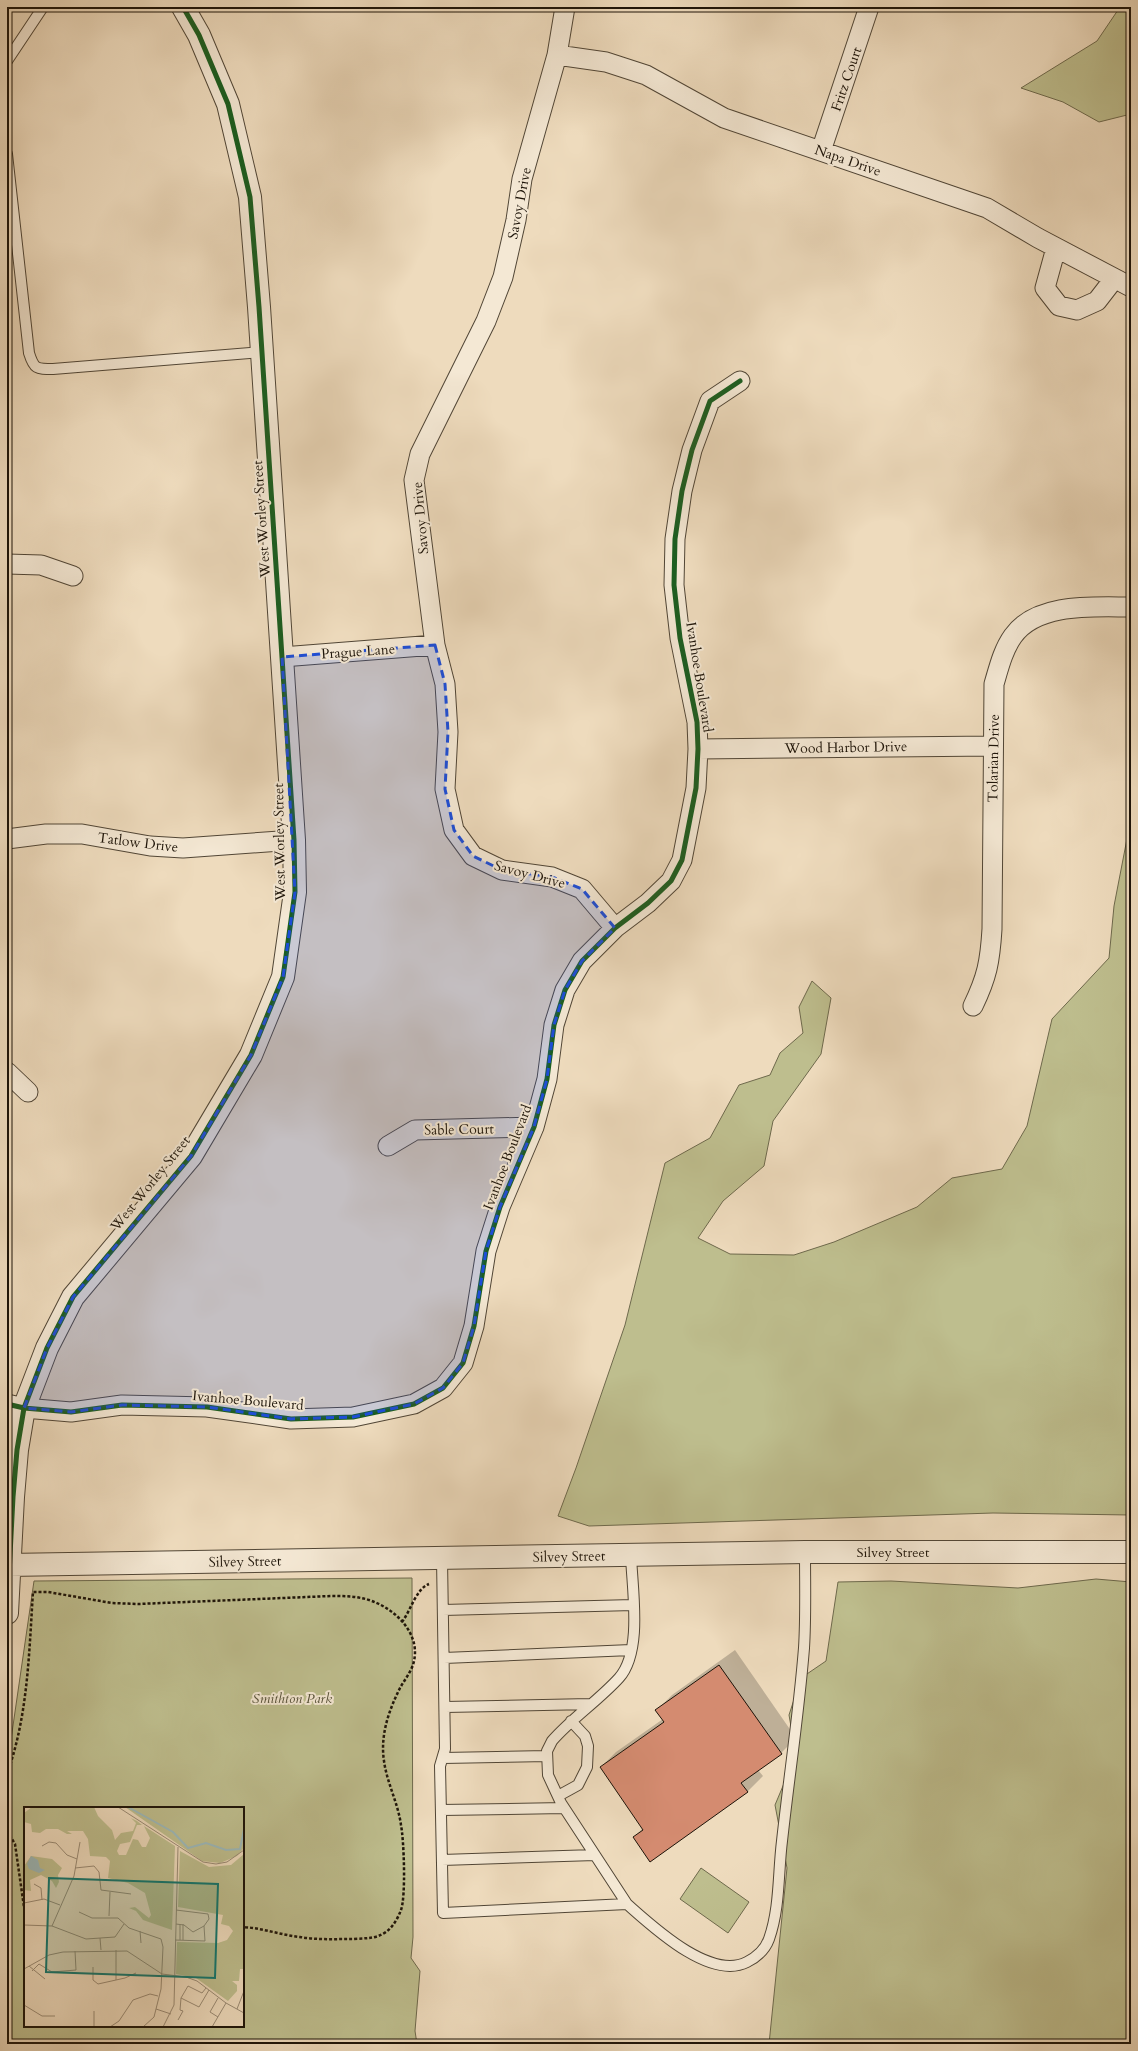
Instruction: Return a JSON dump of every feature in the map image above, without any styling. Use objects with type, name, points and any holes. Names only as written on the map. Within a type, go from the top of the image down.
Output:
[{"type":"street","name":"West Worley Street","points":[[7,1613],[8,1565],[17,1450],[16,1406],[73,1297],[191,1156],[251,1055],[283,977],[295,892],[294,840],[262,352],[250,197],[228,104],[199,35],[183,7]]},
{"type":"street","name":"Savoy Drive","points":[[565,7],[558,55],[522,179],[516,220],[503,277],[486,321],[420,454],[414,480],[435,645],[445,684],[448,732],[445,789],[454,830],[474,856],[502,870],[552,877],[582,889],[615,928]]},
{"type":"street","name":"Fritz Court","points":[[821,151],[856,51],[869,7]]},
{"type":"street","name":"Napa Drive","points":[[558,55],[606,62],[646,75],[724,118],[987,208],[1056,248],[1123,283]]},
{"type":"street","points":[[1056,248],[1045,288],[1059,306],[1077,310],[1097,301],[1123,283]]},
{"type":"street","name":"Ivanhoe Boulevard","points":[[16,1406],[71,1412],[122,1405],[207,1407],[291,1419],[353,1417],[414,1404],[444,1388],[463,1363],[474,1326],[489,1243],[500,1207],[534,1127],[547,1079],[554,1025],[565,990],[582,961],[615,928],[648,903],[671,881],[682,860],[696,788],[698,749],[697,722],[680,638],[674,585],[675,539],[685,477],[692,450],[710,401],[740,381]]},
{"type":"street","points":[[7,564],[41,565],[73,576]]},
{"type":"street","name":"Tolarian Drive","points":[[973,1006],[985,982],[990,963],[992,929],[994,684],[1001,659],[1014,634],[1032,619],[1059,608],[1131,607]]},
{"type":"street","name":"Prague Lane","points":[[282,656],[435,645]]},
{"type":"street","name":"Wood Harbor Drive","points":[[698,749],[993,746]]},
{"type":"street","name":"Tatlow Drive","points":[[7,839],[46,834],[82,834],[150,846],[183,848],[294,840]]},
{"type":"street","points":[[7,1072],[28,1092]]},
{"type":"street","name":"Sable Court","points":[[388,1146],[415,1130],[534,1127]]},
{"type":"street","name":"Silvey Street","points":[[8,1565],[805,1552],[1131,1552]]},
{"type":"lane","points":[[7,61],[44,7]]},
{"type":"lane","points":[[7,154],[29,353],[33,365],[39,369],[53,369],[262,352]]},
{"type":"lane","points":[[631,1555],[633,1605],[630,1658],[620,1677],[571,1721],[552,1741],[547,1756],[548,1775],[564,1808],[627,1904],[660,1933],[694,1955],[710,1962],[736,1966],[756,1957],[765,1948],[775,1919],[781,1849],[804,1648],[805,1552]]},
{"type":"lane","points":[[432,1559],[443,1610],[445,1749],[440,1766],[443,1913],[627,1904]]},
{"type":"lane","points":[[443,1610],[633,1605]]},
{"type":"lane","points":[[444,1658],[631,1650]]},
{"type":"lane","points":[[445,1707],[590,1704]]},
{"type":"lane","points":[[558,1796],[578,1785],[587,1767],[588,1746],[585,1736],[571,1721]]},
{"type":"lane","points":[[443,1758],[547,1756]]},
{"type":"lane","points":[[441,1810],[564,1808]]},
{"type":"lane","points":[[442,1860],[596,1855]]},
{"type":"path","points":[[402,1622],[411,1610],[421,1588],[432,1583],[431,1578],[423,1571],[432,1559]]},
{"type":"path","points":[[7,1774],[13,1757],[25,1698],[33,1592],[48,1592],[118,1603],[331,1596],[362,1598],[383,1606],[402,1622],[410,1633],[415,1649],[414,1661],[386,1721],[384,1742],[384,1760],[387,1776],[402,1826],[402,1909],[396,1921],[387,1931],[376,1938],[338,1939],[301,1937],[244,1927]]},
{"type":"path","points":[[7,1831],[15,1844],[24,1907]]},
{"type":"highlighted area","points":[[435,645],[445,684],[448,732],[445,789],[454,830],[473,856],[502,870],[552,877],[582,889],[615,928],[582,961],[565,990],[554,1025],[547,1079],[534,1127],[500,1207],[486,1251],[474,1326],[463,1363],[443,1388],[414,1404],[353,1417],[291,1419],[207,1407],[122,1405],[71,1412],[24,1408],[47,1348],[73,1297],[191,1156],[251,1055],[283,977],[295,892],[282,657]]},
{"type":"green space","points":[[1120,7],[1131,7],[1131,114],[1099,122],[1063,102],[1021,88],[1097,41]]},
{"type":"green space","points":[[1131,818],[1131,1515],[993,1513],[589,1526],[558,1516],[625,1325],[665,1163],[710,1138],[739,1085],[770,1075],[780,1053],[803,1033],[799,1007],[812,981],[831,998],[821,1054],[773,1121],[764,1166],[723,1201],[698,1238],[730,1254],[794,1255],[834,1242],[917,1207],[952,1178],[1002,1169],[1027,1126],[1052,1019],[1109,958],[1114,906]]},
{"type":"green space","name":"Smithton Park","points":[[412,1578],[413,1937],[411,1958],[420,1971],[415,2031],[417,2044],[7,2044],[7,1767],[34,1581]]},
{"type":"green space","points":[[1096,1579],[1131,1582],[1131,2044],[769,2044],[787,1868],[775,1805],[796,1755],[789,1715],[801,1678],[826,1661],[838,1582],[891,1581],[1018,1588]]},
{"type":"green space","points":[[701,1868],[749,1902],[728,1933],[680,1899]]},
{"type":"building","points":[[719,1665],[782,1754],[741,1783],[748,1792],[650,1862],[633,1837],[643,1830],[600,1767],[664,1722],[655,1710]]},
{"type":"cycle path","points":[[7,1613],[17,1450],[24,1408],[47,1348],[73,1297],[191,1156],[251,1055],[283,977],[295,892],[294,840],[259,307],[250,197],[228,104],[199,35],[183,7]]},
{"type":"cycle path","points":[[7,1404],[24,1408],[71,1412],[122,1405],[207,1407],[291,1419],[353,1417],[414,1404],[443,1388],[463,1363],[474,1326],[486,1251],[500,1207],[534,1127],[547,1079],[554,1025],[565,990],[582,961],[615,928],[648,903],[671,881],[682,860],[696,788],[698,749],[697,722],[680,638],[674,585],[675,539],[682,491],[692,450],[710,401],[740,381]]}]
